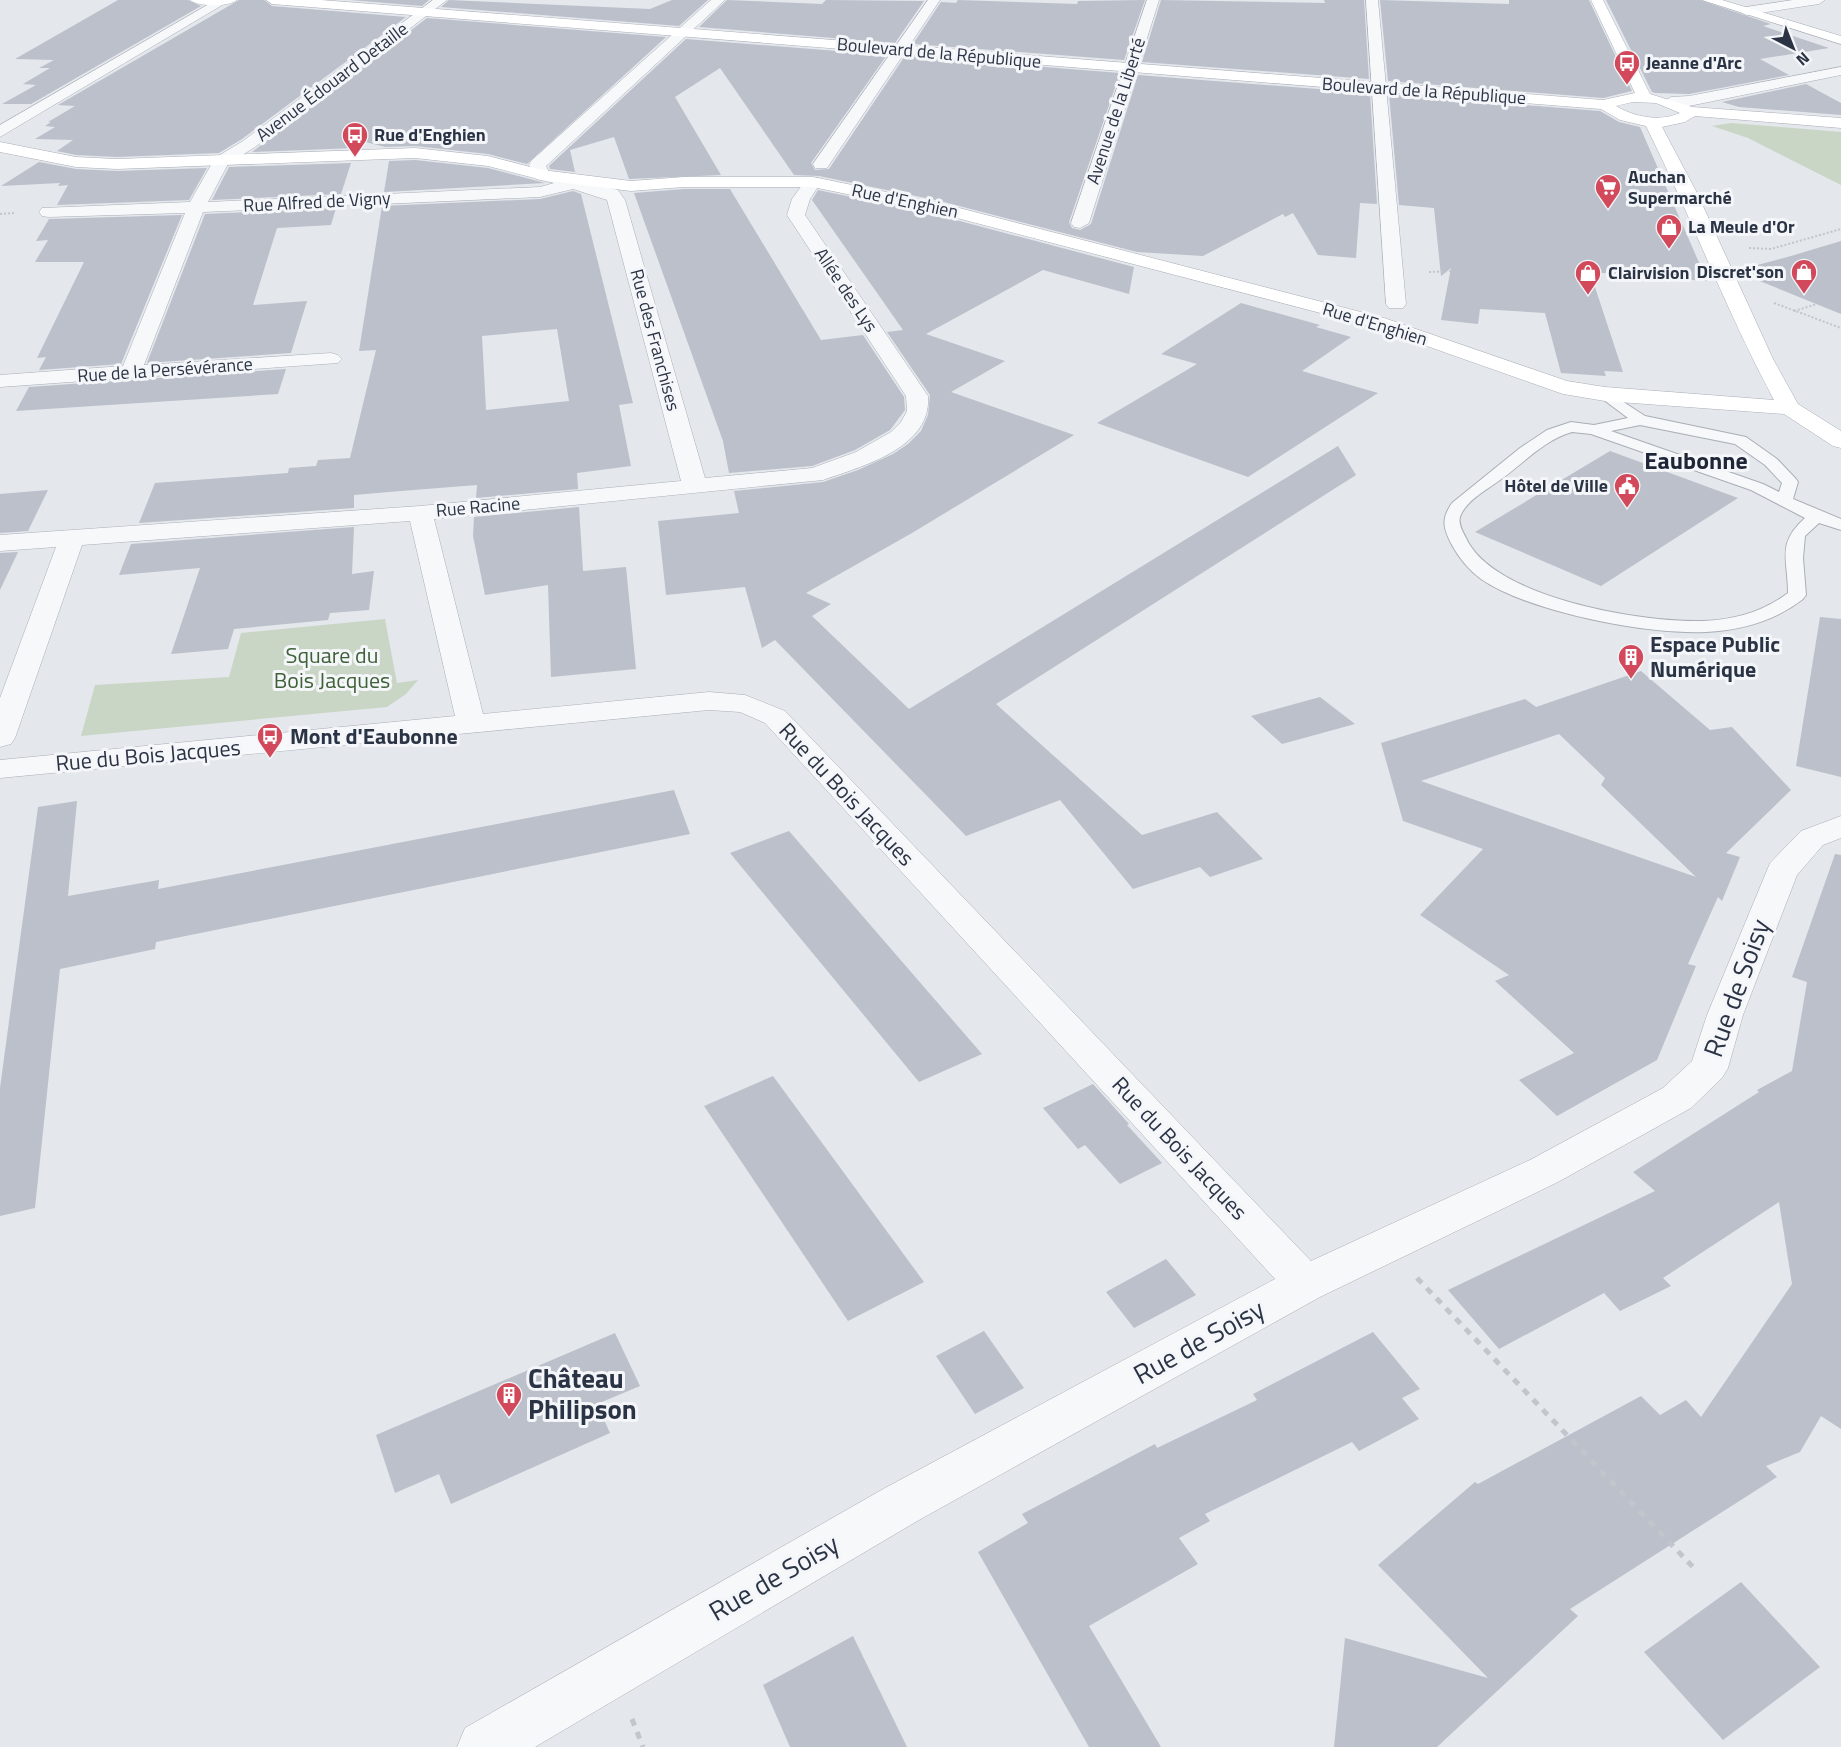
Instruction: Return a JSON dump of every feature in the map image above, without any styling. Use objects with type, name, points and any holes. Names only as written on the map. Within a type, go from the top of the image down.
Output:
[{"type":"street","points":[[196,0],[227,1]]},
{"type":"street","name":"Boulevard de la République","points":[[272,0],[1607,105]]},
{"type":"street","name":"Avenue Édouard Detaille","points":[[221,161],[249,144],[441,0]]},
{"type":"street","points":[[542,175],[537,165],[719,0]]},
{"type":"street","points":[[821,164],[934,0]]},
{"type":"street","name":"Avenue de la Liberté","points":[[1080,223],[1153,0]]},
{"type":"street","points":[[1372,0],[1377,88],[1396,304]]},
{"type":"street","points":[[1597,0],[1645,98]]},
{"type":"street","points":[[1708,0],[1841,40]]},
{"type":"street","points":[[1746,11],[1819,0]]},
{"type":"street","points":[[0,132],[227,1]]},
{"type":"street","points":[[1688,111],[1688,115],[1675,120],[1651,121],[1619,115],[1607,105],[1614,99],[1645,98],[1671,102],[1841,71]]},
{"type":"street","points":[[1671,102],[1688,111],[1841,123]]},
{"type":"street","points":[[1651,121],[1688,193],[1762,359],[1790,408],[1841,441]]},
{"type":"street","points":[[0,147],[76,162],[117,164],[415,153],[488,161],[526,162],[546,157]]},
{"type":"street","points":[[132,372],[197,206],[221,161]]},
{"type":"street","points":[[488,161],[542,175],[612,188]]},
{"type":"street","name":"Rue Alfred de Vigny","points":[[48,212],[540,192],[579,182]]},
{"type":"street","name":"Rue d'Enghien","points":[[612,188],[684,182],[813,182],[940,208],[1366,319],[1563,387],[1605,394],[1790,408]]},
{"type":"street","name":"Allée des Lys","points":[[813,182],[801,199],[796,215],[917,396]]},
{"type":"street","name":"Rue des Franchises","points":[[612,188],[695,487]]},
{"type":"street","name":"Rue de la Persévérance","points":[[0,381],[330,359]]},
{"type":"street","name":"Rue Racine","points":[[0,543],[420,513],[815,475],[839,466],[902,435],[917,417],[920,407],[917,396]]},
{"type":"street","points":[[420,513],[471,724]]},
{"type":"street","points":[[0,738],[72,538]]},
{"type":"street","name":"Rue du Bois Jacques","points":[[0,769],[710,701],[745,704],[775,717],[1269,1242],[1305,1284]]},
{"type":"street","name":"Rue de Soisy","points":[[484,1747],[902,1504],[1305,1284],[1554,1165],[1677,1098],[1709,1068],[1725,1015],[1782,871],[1821,832],[1841,826]]},
{"type":"street","points":[[1803,849],[1841,842]]},
{"type":"lane","points":[[1605,394],[1640,420]]},
{"type":"lane","points":[[1593,430],[1640,420],[1740,440],[1771,462],[1790,482],[1785,499]]},
{"type":"lane","points":[[1816,517],[1797,534],[1793,562],[1798,581],[1797,595],[1769,614],[1728,625],[1688,627],[1645,622],[1564,604],[1492,578],[1472,562],[1459,544],[1451,521],[1454,509],[1554,434],[1572,427],[1593,430],[1785,499],[1816,517],[1841,525]]},
{"type":"path","points":[[1765,299],[1841,328]]},
{"type":"path","points":[[1794,310],[1817,304]]},
{"type":"path","points":[[1385,1245],[1693,1567]]},
{"type":"green space","points":[[1731,123],[1841,132],[1841,185],[1748,138],[1712,126]]},
{"type":"green space","name":"Square du Bois Jacques","points":[[385,619],[397,683],[418,680],[406,694],[387,707],[81,736],[95,685],[229,677],[241,633]]},
{"type":"building","points":[[118,0],[188,0],[201,6],[31,104],[2,104],[36,85],[23,84],[50,68],[39,68],[54,60],[15,59]]},
{"type":"building","points":[[239,0],[264,0],[272,6],[406,17],[242,139],[219,153],[117,157],[76,155],[57,151],[73,140],[35,139],[55,127],[45,126],[51,122],[48,122],[75,106],[58,105]]},
{"type":"building","points":[[350,0],[429,0],[422,6]]},
{"type":"building","points":[[449,0],[650,9],[672,0],[708,0],[679,26],[441,7]]},
{"type":"building","points":[[727,0],[822,4],[826,0],[924,1],[895,43],[699,27]]},
{"type":"building","points":[[958,0],[1077,4],[1078,1],[1145,0],[1124,60],[913,44],[941,2],[956,3]]},
{"type":"building","points":[[1161,0],[1325,3],[1324,0],[1364,0],[1369,79],[1142,62]]},
{"type":"building","points":[[1380,0],[1509,4],[1509,0],[1589,0],[1632,91],[1603,98],[1388,81]]},
{"type":"building","points":[[1606,0],[1700,0],[1771,24],[1763,26],[1829,48],[1760,59],[1789,75],[1689,94],[1655,93],[1652,92]]},
{"type":"building","points":[[427,18],[666,37],[527,164],[488,154],[415,146],[385,147],[358,140],[355,148],[252,152]]},
{"type":"building","points":[[686,39],[887,55],[811,163],[815,170],[829,169],[905,56],[1120,73],[1069,222],[1072,228],[1080,230],[1091,224],[1138,75],[1370,93],[1377,204],[1360,203],[1356,258],[1318,255],[1293,213],[1285,217],[1283,214],[1203,256],[1137,252],[940,201],[819,176],[794,175],[720,68],[675,97],[721,175],[629,179],[614,137],[570,150],[575,172],[550,169],[549,166]]},
{"type":"building","points":[[1806,84],[1841,103],[1841,115],[1739,107],[1722,102]]},
{"type":"building","points":[[1389,94],[1600,111],[1619,122],[1640,127],[1707,281],[1590,272],[1623,372],[1604,371],[1606,376],[1561,373],[1545,313],[1480,309],[1478,324],[1441,320],[1451,268],[1441,276],[1434,208],[1399,205]]},
{"type":"building","points":[[415,160],[488,168],[545,183],[384,192],[389,161]]},
{"type":"building","points":[[39,162],[76,169],[117,171],[207,168],[189,200],[57,205],[68,185],[58,186],[60,183],[1,186]]},
{"type":"building","points":[[351,163],[341,194],[212,200],[229,167]]},
{"type":"building","points":[[684,189],[730,189],[821,340],[863,335],[904,397],[905,410],[890,430],[855,450],[812,466],[729,473],[723,441],[634,193]]},
{"type":"building","points":[[818,190],[937,215],[1134,267],[1129,294],[1043,270],[926,334],[1005,361],[951,392],[1074,435],[912,533],[806,593],[831,604],[812,616],[909,709],[1338,446],[1356,475],[996,704],[1142,835],[1217,812],[1263,859],[1210,877],[1200,867],[1133,889],[1060,800],[966,836],[775,640],[762,648],[745,587],[666,595],[658,521],[739,513],[734,491],[823,482],[858,470],[893,454],[908,444],[921,431],[928,415],[930,395],[887,332],[903,330],[812,200]]},
{"type":"building","points":[[573,191],[581,194],[633,403],[619,405],[631,466],[577,473],[578,489],[476,498],[477,485],[354,495],[354,508],[139,523],[155,483],[288,473],[289,468],[316,466],[318,460],[350,458],[376,350],[359,351],[382,206],[540,199]],"holes":[[[557,329],[569,401],[486,410],[482,336]]]},
{"type":"building","points":[[336,208],[331,225],[277,228],[253,305],[307,301],[291,353],[147,363],[205,214]]},
{"type":"building","points":[[182,215],[121,364],[39,370],[46,357],[37,358],[84,262],[35,262],[48,240],[36,241],[49,219]]},
{"type":"building","points":[[1841,241],[1841,314],[1735,271],[1791,256]]},
{"type":"building","points":[[1241,303],[1320,325],[1316,327],[1351,337],[1302,371],[1378,393],[1248,477],[1097,423],[1197,364],[1161,354]]},
{"type":"building","points":[[286,369],[278,394],[16,411],[29,387]]},
{"type":"building","name":"Hôtel de Ville","points":[[1610,451],[1738,498],[1601,586],[1475,532]]},
{"type":"building","points":[[48,490],[28,531],[0,533],[0,494]]},
{"type":"building","points":[[579,507],[583,571],[626,567],[636,669],[551,677],[548,585],[485,595],[473,536],[474,517]]},
{"type":"building","points":[[354,527],[352,574],[374,571],[369,610],[330,613],[328,620],[234,629],[228,649],[171,654],[200,568],[119,575],[131,544]]},
{"type":"building","points":[[18,552],[0,590],[0,553]]},
{"type":"building","points":[[1820,617],[1841,619],[1841,777],[1796,766]]},
{"type":"building","points":[[1641,671],[1710,730],[1732,727],[1791,790],[1726,853],[1740,857],[1722,901],[1718,897],[1688,964],[1696,966],[1657,1060],[1557,1116],[1519,1080],[1574,1053],[1495,981],[1509,975],[1420,915],[1483,849],[1403,821],[1381,743],[1525,699],[1536,707]],"holes":[[[1559,734],[1605,778],[1601,785],[1696,877],[1421,781]]]},
{"type":"building","points":[[1320,697],[1355,724],[1282,744],[1251,716]]},
{"type":"building","points":[[674,790],[690,834],[156,942],[155,949],[60,969],[35,1208],[0,1216],[0,1088],[38,807],[77,801],[68,896],[159,880],[158,889]]},
{"type":"building","points":[[789,831],[982,1054],[919,1082],[730,853]]},
{"type":"building","points":[[1835,854],[1841,855],[1841,1429],[1821,1416],[1800,1452],[1766,1466],[1777,1477],[1570,1609],[1578,1616],[1437,1747],[1334,1747],[1345,1638],[1488,1678],[1378,1565],[1475,1482],[1478,1484],[1641,1396],[1660,1415],[1686,1400],[1701,1417],[1792,1284],[1779,1202],[1663,1278],[1671,1286],[1620,1311],[1604,1293],[1499,1349],[1448,1290],[1655,1191],[1633,1172],[1759,1092],[1757,1090],[1792,1071],[1807,982],[1792,977]]},
{"type":"building","points":[[773,1076],[924,1282],[848,1321],[704,1106]]},
{"type":"building","points":[[1093,1084],[1162,1163],[1120,1184],[1085,1145],[1078,1149],[1043,1108]]},
{"type":"building","points":[[1166,1259],[1196,1295],[1134,1328],[1106,1292]]},
{"type":"building","points":[[984,1331],[1024,1388],[975,1414],[936,1356]]},
{"type":"building","points":[[1373,1332],[1420,1389],[1402,1398],[1419,1419],[1359,1451],[1352,1442],[1205,1514],[1210,1521],[1179,1538],[1198,1564],[1089,1626],[1161,1747],[1089,1747],[978,1552],[1028,1523],[1022,1514],[1155,1444],[1157,1448],[1257,1400],[1253,1394]]},
{"type":"building","name":"Château Philipson","points":[[615,1333],[640,1386],[597,1404],[610,1433],[451,1504],[439,1474],[395,1493],[376,1435]]},
{"type":"building","points":[[1741,1582],[1820,1667],[1723,1740],[1644,1652]]},
{"type":"building","points":[[853,1636],[907,1747],[790,1747],[763,1685]]},
{"type":"place","name":"Jeanne d'Arc","points":[[1627,86]]},
{"type":"place","name":"Rue d'Enghien","points":[[355,158]]},
{"type":"place","name":"Auchan Supermarché","points":[[1608,210]]},
{"type":"place","name":"La Meule d'Or","points":[[1669,250]]},
{"type":"place","name":"Discret'son","points":[[1804,295]]},
{"type":"place","name":"Clairvision","points":[[1588,296]]},
{"type":"place","name":"Hôtel de Ville","points":[[1627,509]]},
{"type":"place","name":"Espace Public Numérique","points":[[1631,680]]},
{"type":"place","name":"Mont d'Eaubonne","points":[[270,759]]},
{"type":"place","name":"Château Philipson","points":[[509,1418]]},
{"type":"district","name":"Eaubonne","points":[[1696,461]]}]
